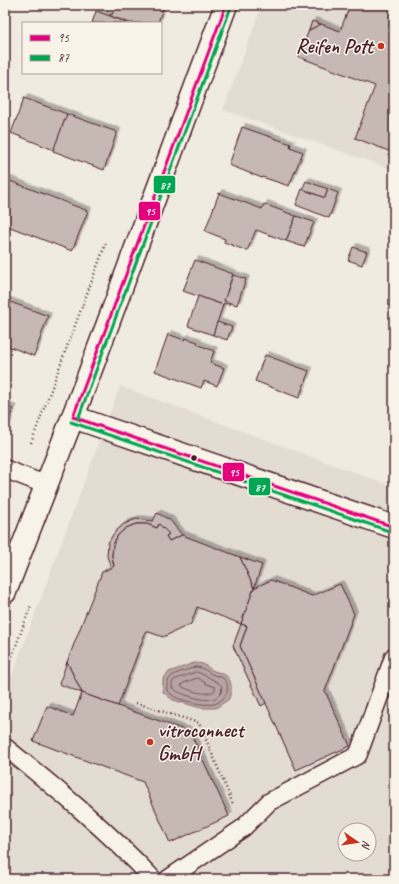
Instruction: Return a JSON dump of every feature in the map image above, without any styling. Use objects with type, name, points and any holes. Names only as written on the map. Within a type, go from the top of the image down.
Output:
[{"type":"street","points":[[5,592],[73,417],[226,5]]},
{"type":"street","points":[[73,417],[394,527]]},
{"type":"lane","points":[[5,469],[46,484]]},
{"type":"lane","points":[[168,879],[243,828],[269,802],[358,756],[394,656]]},
{"type":"lane","points":[[5,747],[60,792],[138,863],[153,879]]},
{"type":"path","points":[[136,703],[199,723],[243,828]]},
{"type":"shaded area","points":[[262,5],[394,5],[394,170],[223,110]]},
{"type":"shaded area","points":[[120,386],[394,487],[394,879],[5,879],[5,694]]},
{"type":"water","points":[[194,663],[203,664],[229,678],[231,692],[229,699],[216,708],[201,708],[173,700],[163,692],[163,679],[169,672]]},
{"type":"building","points":[[116,5],[164,5],[158,22],[127,22],[110,16],[110,14],[112,15]]},
{"type":"building","points":[[350,5],[394,5],[394,153],[355,138],[375,86],[299,57],[309,30],[321,24],[340,31]]},
{"type":"building","points":[[96,11],[125,22],[92,22]]},
{"type":"building","points":[[312,21],[321,24],[309,30]]},
{"type":"building","points":[[24,98],[67,114],[54,150],[11,133]]},
{"type":"building","points":[[67,114],[117,132],[104,170],[53,151]]},
{"type":"building","points":[[242,127],[291,144],[290,147],[303,152],[289,186],[262,178],[229,165]]},
{"type":"building","points":[[5,179],[88,211],[72,251],[5,225]]},
{"type":"building","points":[[306,181],[328,189],[325,198],[302,189]]},
{"type":"building","points":[[302,189],[325,198],[328,189],[338,193],[329,218],[296,205]]},
{"type":"building","points":[[219,193],[262,209],[264,204],[296,216],[286,241],[256,230],[247,251],[224,242],[225,239],[205,231]]},
{"type":"building","points":[[296,216],[314,222],[304,247],[286,241]]},
{"type":"building","points":[[353,247],[367,252],[362,265],[348,260]]},
{"type":"building","points":[[195,260],[233,274],[227,292],[233,294],[229,305],[224,303],[223,305],[183,291]]},
{"type":"building","points":[[233,275],[246,279],[237,305],[224,301]]},
{"type":"building","points":[[198,296],[223,305],[213,335],[188,326]]},
{"type":"building","points":[[5,300],[48,316],[34,356],[5,345]]},
{"type":"building","points":[[217,322],[232,327],[227,340],[213,335]]},
{"type":"building","points":[[168,334],[184,340],[185,338],[198,342],[197,344],[214,351],[210,363],[224,368],[217,386],[204,381],[201,388],[155,371]]},
{"type":"building","points":[[265,355],[309,371],[299,398],[255,381]]},
{"type":"building","points":[[5,406],[13,409],[5,432]]},
{"type":"building","points":[[157,513],[170,520],[182,535],[169,541],[166,536],[169,534],[159,524],[157,528],[147,524],[136,524],[126,528],[118,535],[113,545],[112,556],[114,566],[111,568],[107,556],[108,543],[114,533],[124,524],[136,519],[153,521]]},
{"type":"building","points":[[136,524],[147,524],[157,528],[159,524],[169,534],[166,536],[169,541],[182,535],[240,557],[254,588],[241,624],[197,607],[191,624],[163,637],[146,631],[118,706],[82,693],[67,662],[102,572],[114,566],[112,556],[113,545],[118,535],[126,528]]},
{"type":"building","points":[[240,557],[262,565],[254,588]]},
{"type":"building","points":[[271,580],[312,596],[340,584],[354,614],[325,691],[350,746],[296,770],[240,646],[247,626],[241,624],[254,588]]},
{"type":"building","points":[[241,624],[247,626],[240,646],[266,703],[261,706],[233,646]]},
{"type":"building","points":[[67,662],[82,693],[59,684]]},
{"type":"building","points":[[82,693],[190,732],[229,816],[170,843],[143,782],[33,741],[47,706],[73,716]]},
{"type":"transit line","name":"95","points":[[73,417],[226,5]]},
{"type":"transit line","name":"87","points":[[78,419],[231,7]]},
{"type":"transit line","name":"95","points":[[73,417],[394,527]]},
{"type":"transit line","name":"87","points":[[71,422],[392,532]]},
{"type":"place","name":"Reifen Pott","points":[[381,46]]},
{"type":"place","name":"vitroconnect GmbH","points":[[150,742]]}]
